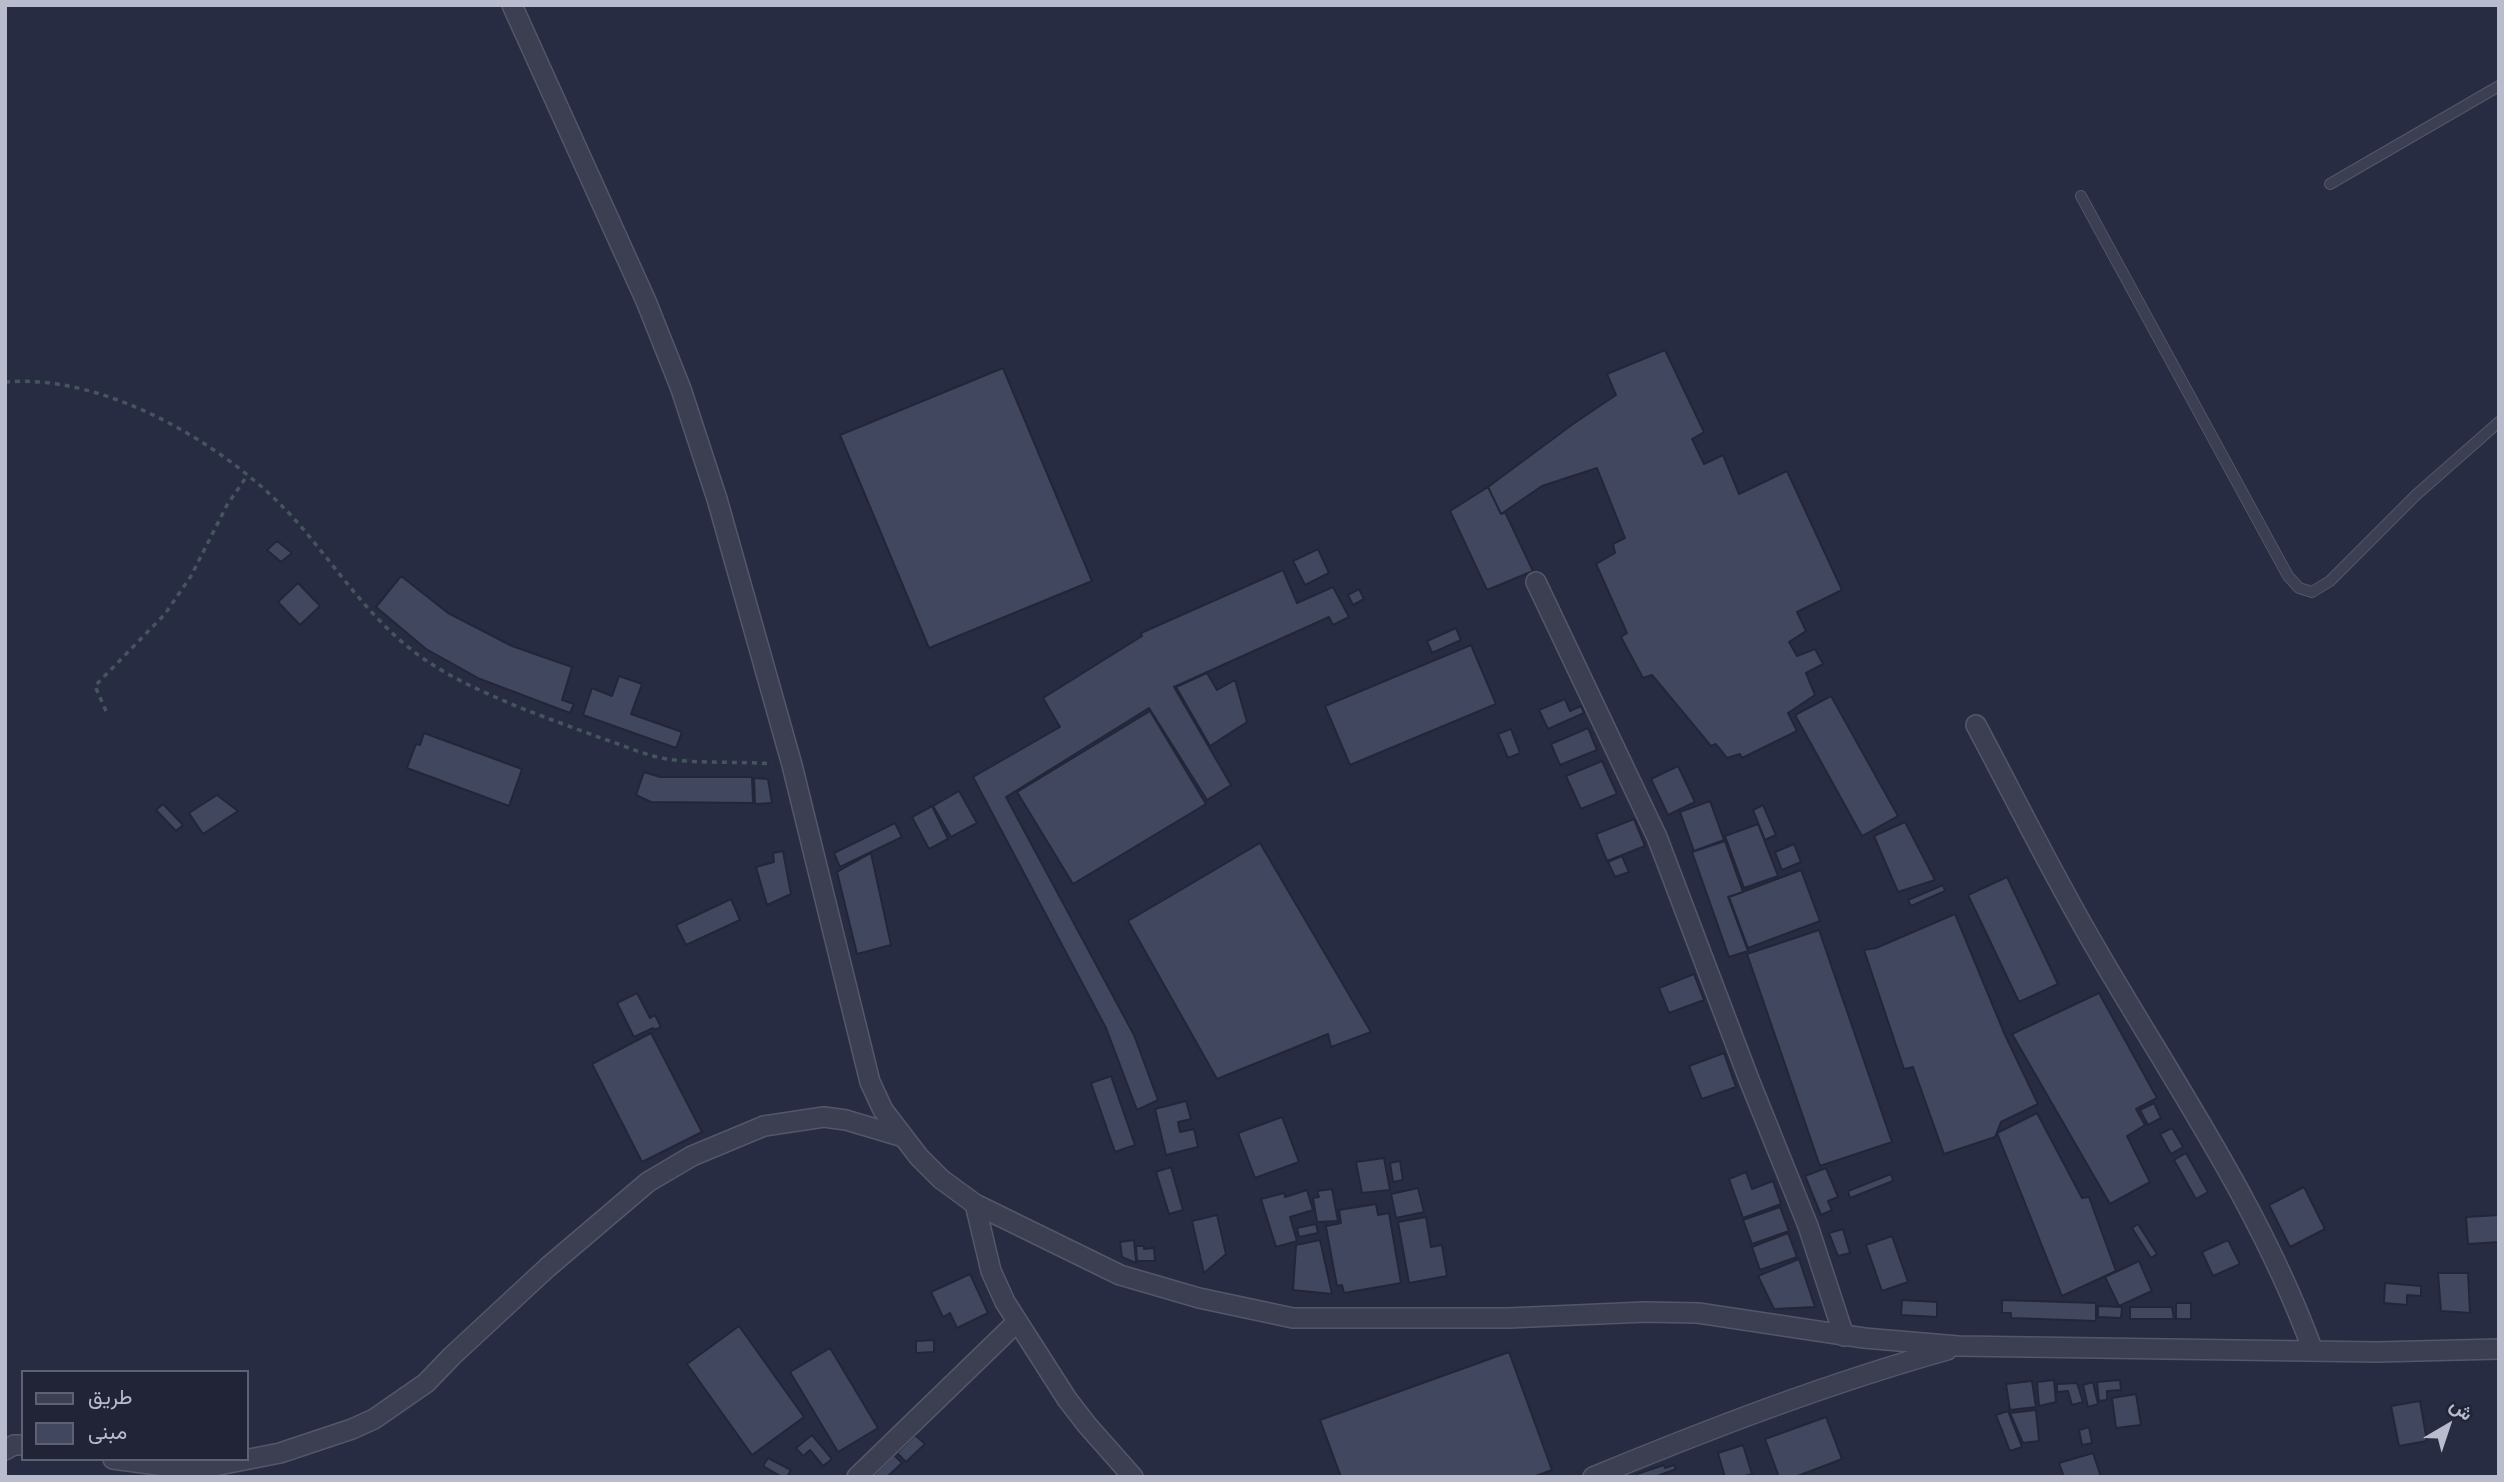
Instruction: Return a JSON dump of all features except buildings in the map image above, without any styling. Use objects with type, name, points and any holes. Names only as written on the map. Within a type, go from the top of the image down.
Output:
[{"type":"street","points":[[512,5],[646,301],[681,389],[717,499],[792,765],[870,1082],[883,1111],[903,1137],[941,1179],[975,1204],[1120,1275],[1199,1298],[1293,1318],[1494,1318],[1645,1312],[1698,1313],[1844,1336],[1958,1346],[2377,1352],[2499,1349]]},
{"type":"street","points":[[1536,582],[1666,860],[1808,1226],[1844,1336]]},
{"type":"street","points":[[1976,725],[2096,948],[2224,1159],[2293,1295],[2313,1351]]},
{"type":"street","points":[[248,1459],[290,1450],[374,1419],[426,1383],[548,1267],[648,1182],[692,1156],[764,1126],[824,1117],[846,1120],[903,1137]]},
{"type":"street","points":[[975,1204],[991,1271],[1017,1322],[1080,1416],[1133,1477]]},
{"type":"street","points":[[857,1477],[1017,1322]]},
{"type":"street","points":[[1593,1477],[1684,1439],[1872,1371],[1958,1346]]},
{"type":"street","points":[[128,1461],[165,1466],[215,1466],[238,1461]]},
{"type":"lane","points":[[2330,184],[2499,86]]},
{"type":"lane","points":[[2081,196],[2288,576],[2299,588],[2312,592],[2330,581],[2416,495],[2499,422]]},
{"type":"path","points":[[5,382],[54,382],[88,390],[178,427],[222,456],[280,504],[384,626],[422,658],[453,676],[524,708],[642,753],[682,761],[792,765]]},
{"type":"path","points":[[106,711],[95,686],[165,614],[191,576],[227,505],[247,476]]}]
